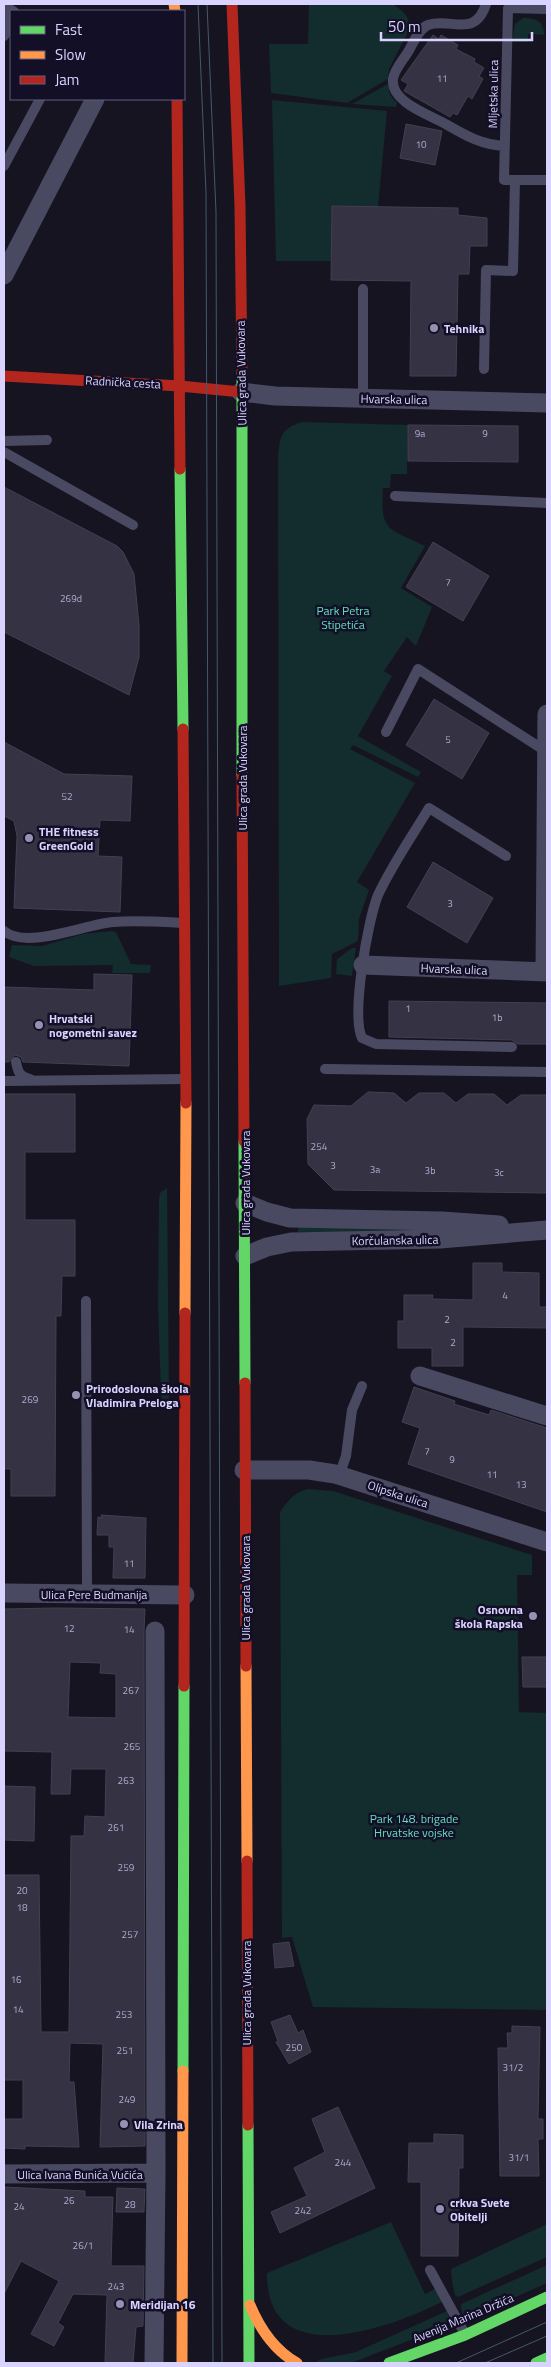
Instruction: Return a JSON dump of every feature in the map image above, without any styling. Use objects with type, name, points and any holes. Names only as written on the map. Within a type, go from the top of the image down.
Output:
[{"type":"main road","name":"Ulica grada Vukovara","points":[[232,4],[240,206],[245,1203],[247,2292],[249,2363]]},
{"type":"main road","points":[[177,100],[186,1079],[182,2363]]},
{"type":"main road","name":"Radnička cesta","points":[[4,376],[180,386],[241,392]]},
{"type":"main road","points":[[247,2292],[254,2314],[270,2340],[283,2355],[297,2363]]},
{"type":"main road","name":"Avenija Marina Držića","points":[[389,2363],[465,2335],[547,2297]]},
{"type":"main road","points":[[536,2363],[547,2358]]},
{"type":"street","points":[[4,275],[10,252],[94,100]]},
{"type":"street","name":"Hvarska ulica","points":[[241,392],[275,396],[547,403]]},
{"type":"street","name":"Hvarska ulica","points":[[363,965],[546,972],[547,714]]},
{"type":"street","name":"Korčulanska ulica","points":[[245,1203],[267,1212],[290,1218],[442,1221],[547,1229]]},
{"type":"street","name":"Korčulanska ulica","points":[[245,1256],[267,1247],[291,1242],[440,1239],[547,1229]]},
{"type":"street","points":[[420,1376],[547,1416]]},
{"type":"street","name":"Olipska ulica","points":[[244,1470],[309,1470],[339,1476],[547,1542]]},
{"type":"street","name":"Ulica Pere Budmanija","points":[[4,1594],[185,1595]]},
{"type":"street","points":[[154,2363],[156,2173],[155,1630]]},
{"type":"street","name":"Ulica Ivana Bunića Vučića","points":[[4,2174],[156,2173]]},
{"type":"lane","points":[[486,4],[480,17],[473,21],[454,25],[432,24],[422,29],[393,78],[400,97],[409,104],[468,138],[488,145],[505,146]]},
{"type":"lane","name":"Mljetska ulica","points":[[515,180],[504,180],[508,8],[547,9]]},
{"type":"lane","points":[[4,36],[10,24]]},
{"type":"lane","points":[[4,166],[39,100]]},
{"type":"lane","points":[[484,369],[486,270],[513,270],[515,180],[547,180]]},
{"type":"lane","points":[[363,289],[363,398]]},
{"type":"lane","points":[[4,441],[47,440]]},
{"type":"lane","points":[[4,452],[133,525]]},
{"type":"lane","points":[[395,496],[547,503]]},
{"type":"lane","points":[[386,732],[418,669],[547,752]]},
{"type":"lane","points":[[506,856],[429,808],[379,894],[369,918],[360,982],[358,1029],[362,1038],[368,1042],[384,1044],[512,1047]]},
{"type":"lane","points":[[4,931],[16,936],[32,938],[50,937],[78,928],[113,922],[185,923]]},
{"type":"lane","points":[[16,1062],[18,1072],[22,1077],[31,1079]]},
{"type":"lane","points":[[324,1070],[547,1072]]},
{"type":"lane","points":[[4,1081],[31,1079],[186,1079]]},
{"type":"lane","points":[[86,1301],[87,1594]]},
{"type":"lane","points":[[339,1476],[346,1456],[352,1410],[362,1386]]},
{"type":"lane","points":[[430,2270],[465,2335]]},
{"type":"green space","points":[[309,4],[395,4],[406,15],[410,28],[389,69],[388,79],[347,103],[271,93],[269,44],[308,44]]},
{"type":"green space","points":[[523,18],[531,18],[538,21],[543,27],[544,35],[528,34],[528,42],[512,42],[515,24]]},
{"type":"green space","points":[[388,84],[390,95],[397,103],[396,107],[352,104]]},
{"type":"green space","points":[[272,100],[387,111],[378,207],[332,206],[331,261],[276,261]]},
{"type":"green space","name":"Park Petra Stipetića","points":[[302,422],[408,425],[407,474],[391,474],[390,488],[383,488],[383,514],[389,527],[395,532],[425,546],[401,588],[432,607],[416,646],[407,637],[384,671],[392,676],[358,736],[421,772],[418,777],[353,745],[350,749],[415,783],[357,882],[369,890],[359,919],[358,941],[332,954],[331,978],[279,986],[278,458],[282,435],[289,428]]},
{"type":"green space","points":[[116,932],[131,964],[151,965],[150,973],[112,973],[113,965],[34,966],[9,957],[12,945],[42,946],[83,934]]},
{"type":"green space","points":[[352,948],[356,948],[352,976],[336,974],[337,959]]},
{"type":"green space","points":[[167,1188],[168,1413],[162,1404],[158,1308],[159,1200],[160,1193]]},
{"type":"green space","points":[[298,1227],[422,1228],[432,1234],[298,1232]]},
{"type":"green space","name":"Park 148. brigade Hrvatske vojske","points":[[308,1489],[333,1491],[532,1555],[532,1575],[517,1575],[519,1712],[547,1713],[547,2010],[313,2007],[292,1937],[282,1938],[280,1512],[295,1495]]},
{"type":"green space","points":[[391,2222],[425,2294],[437,2288],[442,2302],[386,2325],[357,2332],[329,2335],[304,2332],[284,2322],[271,2303],[267,2273]]},
{"type":"green space","points":[[547,2224],[547,2257],[458,2297],[455,2295],[451,2269]]},
{"type":"green space","points":[[547,2265],[547,2283],[478,2314],[467,2318],[462,2314],[461,2304]]},
{"type":"green space","points":[[447,2311],[451,2323],[442,2328],[351,2363],[316,2362],[356,2352]]},
{"type":"building","points":[[433,35],[439,39],[441,35],[458,45],[456,49],[475,59],[474,62],[484,68],[479,76],[483,79],[472,99],[468,96],[457,115],[453,113],[450,117],[404,91],[408,84],[401,80]]},
{"type":"building","points":[[406,124],[442,131],[435,165],[400,158]]},
{"type":"building","name":"Tehnika","points":[[332,206],[458,208],[458,215],[487,218],[487,246],[470,246],[469,274],[458,274],[456,376],[410,376],[411,281],[331,280]]},
{"type":"building","points":[[408,425],[518,426],[518,462],[408,461]]},
{"type":"building","points":[[4,487],[117,546],[123,552],[134,574],[139,625],[139,657],[129,695],[4,632]]},
{"type":"building","points":[[433,542],[489,576],[463,621],[406,587]]},
{"type":"building","points":[[434,699],[489,733],[462,779],[406,745]]},
{"type":"building","points":[[4,742],[64,774],[132,776],[130,821],[100,820],[98,856],[122,857],[120,912],[14,908],[17,836],[14,821],[4,816]]},
{"type":"building","points":[[433,862],[493,898],[467,943],[407,907]]},
{"type":"building","points":[[94,974],[132,975],[129,1066],[23,1062],[21,1057],[15,1055],[9,1062],[4,1062],[4,987],[94,990]]},
{"type":"building","points":[[389,1001],[547,1003],[547,1044],[518,1044],[512,1040],[389,1037]]},
{"type":"building","points":[[368,1092],[394,1093],[406,1103],[419,1093],[444,1093],[456,1103],[468,1094],[494,1094],[507,1105],[521,1095],[547,1095],[547,1193],[334,1190],[308,1164],[307,1119],[314,1105],[351,1106]]},
{"type":"building","points":[[4,1094],[75,1094],[75,1152],[25,1152],[25,1220],[75,1220],[75,1276],[62,1276],[61,1316],[56,1316],[55,1496],[11,1496],[11,1469],[4,1469]]},
{"type":"building","points":[[473,1263],[502,1263],[502,1272],[539,1273],[539,1307],[547,1307],[547,1328],[463,1327],[463,1366],[432,1366],[432,1348],[398,1348],[398,1321],[404,1321],[404,1295],[433,1295],[432,1299],[473,1300]]},
{"type":"building","points":[[414,1387],[455,1401],[454,1404],[489,1415],[491,1410],[547,1428],[547,1512],[408,1464],[420,1428],[402,1422]]},
{"type":"building","points":[[101,1515],[146,1518],[145,1578],[113,1578],[114,1547],[109,1547],[109,1535],[97,1535],[98,1517],[102,1518]]},
{"type":"building","points":[[4,1609],[145,1609],[145,2146],[100,2147],[103,2044],[70,2043],[69,2082],[74,2082],[79,2147],[25,2146],[25,2149],[4,2148],[4,2119],[23,2119],[23,2080],[4,2080],[4,1875],[39,1875],[41,2032],[69,2032],[71,1836],[84,1836],[85,1816],[105,1817],[106,1769],[71,1769],[70,1794],[51,1794],[52,1752],[4,1751]],"holes":[[[70,1662],[101,1663],[100,1673],[116,1674],[116,1718],[68,1717]]]},
{"type":"building","points":[[522,1657],[547,1657],[547,1687],[523,1687]]},
{"type":"building","points":[[4,1786],[35,1787],[34,1841],[4,1840]]},
{"type":"building","points":[[289,1942],[294,1966],[275,1968],[273,1944]]},
{"type":"building","points":[[290,2015],[298,2033],[303,2030],[311,2052],[289,2064],[276,2042],[278,2041],[271,2022]]},
{"type":"building","points":[[512,2026],[540,2027],[538,2119],[543,2119],[543,2139],[538,2139],[539,2176],[500,2176],[498,2048],[508,2048],[507,2033],[512,2033]]},
{"type":"building","points":[[338,2107],[375,2188],[280,2233],[271,2212],[307,2196],[294,2168],[325,2152],[312,2119]]},
{"type":"building","name":"crkva Svete Obitelji","points":[[434,2134],[463,2135],[463,2168],[459,2168],[458,2256],[421,2256],[421,2182],[408,2182],[409,2143],[434,2143]]},
{"type":"building","points":[[4,2187],[85,2191],[85,2197],[113,2197],[111,2266],[144,2266],[143,2326],[136,2327],[133,2363],[105,2363],[107,2295],[73,2294],[58,2323],[64,2327],[54,2346],[31,2334],[59,2281],[21,2261],[4,2294]]},
{"type":"building","points":[[117,2188],[145,2189],[144,2212],[116,2212]]},
{"type":"tram line","points":[[198,4],[206,193],[213,2363]]},
{"type":"tram line","points":[[207,4],[216,212],[222,2363]]},
{"type":"tram line","points":[[456,2363],[547,2322]]},
{"type":"tram line","points":[[485,2363],[547,2336]]},
{"type":"traffic: fast","points":[[242,374],[242,775]]},
{"type":"traffic: fast","points":[[180,469],[183,729]]},
{"type":"traffic: fast","points":[[244,1141],[245,1383]]},
{"type":"traffic: fast","points":[[183,2071],[184,1686]]},
{"type":"traffic: fast","points":[[248,2125],[249,2363]]},
{"type":"traffic: fast","points":[[389,2363],[465,2335],[547,2297]]},
{"type":"traffic: fast","points":[[536,2363],[547,2358]]},
{"type":"traffic: slow","points":[[174,4],[175,10]]},
{"type":"traffic: slow","points":[[185,1313],[186,1103]]},
{"type":"traffic: slow","points":[[246,1666],[247,1861]]},
{"type":"traffic: slow","points":[[182,2363],[183,2071]]},
{"type":"traffic: slow","points":[[250,2305],[258,2322],[269,2338],[281,2352],[297,2363]]},
{"type":"traffic: jam","points":[[232,4],[240,206],[242,374]]},
{"type":"traffic: jam","points":[[177,100],[180,469]]},
{"type":"traffic: jam","points":[[4,376],[180,386],[241,392]]},
{"type":"traffic: jam","points":[[183,729],[186,1103]]},
{"type":"traffic: jam","points":[[242,775],[244,1141]]},
{"type":"traffic: jam","points":[[184,1686],[185,1313]]},
{"type":"traffic: jam","points":[[245,1383],[246,1666]]},
{"type":"traffic: jam","points":[[247,1861],[248,2125]]},
{"type":"place","name":"Tehnika","points":[[434,328]]},
{"type":"place","name":"THE fitness GreenGold","points":[[29,838]]},
{"type":"place","name":"Hrvatski nogometni savez","points":[[39,1025]]},
{"type":"place","name":"Prirodoslovna škola Vladimira Preloga","points":[[76,1395]]},
{"type":"place","name":"Osnovna škola Rapska","points":[[533,1616]]},
{"type":"place","name":"Vila Zrina","points":[[124,2124]]},
{"type":"place","name":"crkva Svete Obitelji","points":[[440,2209]]},
{"type":"place","name":"Meridijan 16","points":[[120,2304]]}]
